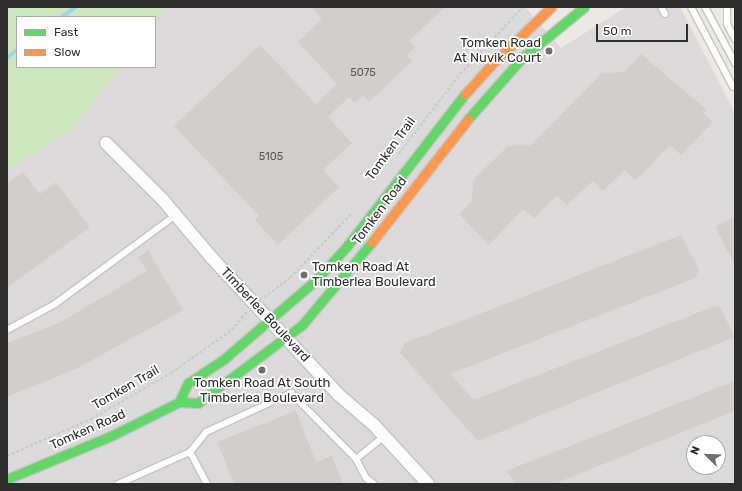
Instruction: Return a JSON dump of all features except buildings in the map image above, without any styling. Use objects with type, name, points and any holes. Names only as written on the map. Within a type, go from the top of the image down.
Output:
[{"type":"main road","name":"Tomken Road","points":[[7,479],[111,436],[179,402],[198,404],[232,380],[287,337],[337,286],[486,96],[554,29],[584,7]]},
{"type":"main road","name":"Tomken Road","points":[[179,402],[188,383],[224,359],[271,321],[317,279],[347,246],[463,97],[544,9]]},
{"type":"street","points":[[544,9],[554,29]]},
{"type":"street","name":"Timberlea Boulevard","points":[[106,143],[177,214],[211,257],[340,395],[384,436],[428,484]]},
{"type":"lane","points":[[661,7],[665,14]]},
{"type":"lane","points":[[691,7],[733,87],[735,86]]},
{"type":"lane","points":[[705,7],[735,63]]},
{"type":"lane","points":[[727,7],[727,24],[735,39]]},
{"type":"lane","points":[[7,330],[55,304],[177,214]]},
{"type":"lane","points":[[118,484],[190,452],[206,432],[291,393],[356,459],[366,478],[374,484]]},
{"type":"lane","points":[[356,459],[384,436]]},
{"type":"lane","points":[[190,452],[207,484]]},
{"type":"path","name":"Tomken Trail","points":[[398,156],[409,138],[460,74],[523,7]]},
{"type":"path","points":[[266,294],[290,278],[356,209]]},
{"type":"path","name":"Tomken Trail","points":[[7,456],[91,419],[165,377],[232,330],[242,317]]},
{"type":"shaded area","points":[[165,7],[525,7],[561,48],[626,7],[680,7],[735,113],[735,484],[7,484],[7,171],[75,128],[119,68],[156,68],[156,19]]},
{"type":"green space","points":[[7,7],[165,7],[156,19],[156,16],[16,16],[16,68],[119,68],[75,128],[7,171]]},
{"type":"waterway","points":[[63,16],[76,7]]},
{"type":"waterway","points":[[7,58],[16,51]]},
{"type":"traffic: fast","points":[[468,119],[522,58],[584,7]]},
{"type":"traffic: fast","points":[[179,402],[188,383],[224,359],[317,279],[347,246],[465,94]]},
{"type":"traffic: fast","points":[[7,479],[111,436],[179,402],[198,403],[302,325],[372,242]]},
{"type":"traffic: slow","points":[[465,94],[491,65],[551,7]]},
{"type":"traffic: slow","points":[[372,242],[468,119]]},
{"type":"place","name":"Tomken Road At Nuvik Court","points":[[549,51]]},
{"type":"place","name":"Tomken Road At Timberlea Boulevard","points":[[304,275]]},
{"type":"place","name":"Tomken Road At South Timberlea Boulevard","points":[[262,370]]}]
